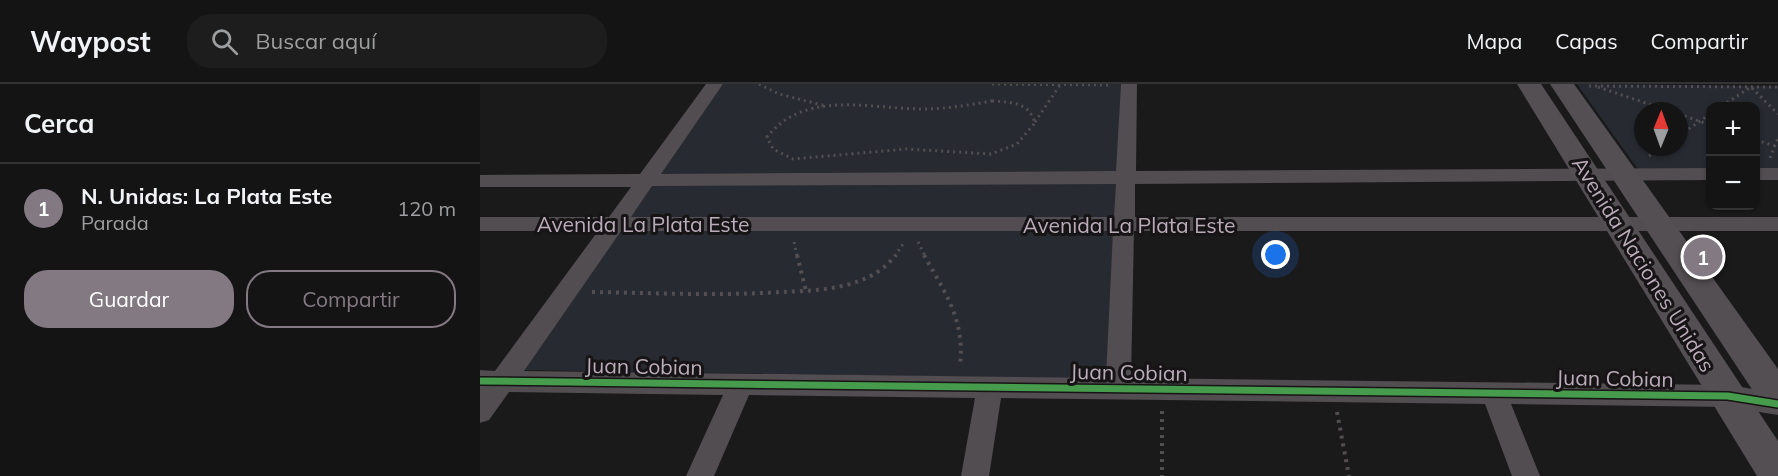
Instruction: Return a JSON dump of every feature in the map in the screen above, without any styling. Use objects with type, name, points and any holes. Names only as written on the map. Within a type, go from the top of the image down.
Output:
[{"type":"main road","name":"Avenida Naciones Unidas","points":[[1530,84],[1778,475]]},
{"type":"main road","name":"Avenida Naciones Unidas","points":[[1572,85],[1624,175],[1778,398]]},
{"type":"street","points":[[480,411],[491,381],[615,224],[715,84]]},
{"type":"street","points":[[1118,389],[1126,176],[1123,85]]},
{"type":"street","name":"Avenida La Plata Este","points":[[480,181],[1706,174]]},
{"type":"street","name":"Avenida La Plata Este","points":[[480,224],[911,226],[1778,224]]},
{"type":"street","name":"Juan Cobian","points":[[491,381],[1728,396],[1778,404]]},
{"type":"street","points":[[700,476],[741,383]]},
{"type":"street","points":[[975,476],[990,387]]},
{"type":"street","points":[[1494,393],[1526,476]]},
{"type":"path","points":[[759,84],[779,94],[828,107]]},
{"type":"path","points":[[992,84],[1123,85]]},
{"type":"path","points":[[1035,123],[1034,114],[1029,108],[1007,102],[992,101],[939,109],[864,104],[811,110],[778,124],[767,137],[771,148],[782,156],[793,159],[925,149],[953,154],[989,155],[1014,146],[1023,139],[1045,110],[1060,85]]},
{"type":"path","points":[[1572,85],[1778,87]]},
{"type":"path","points":[[1594,86],[1642,102]]},
{"type":"path","points":[[1728,102],[1751,87]]},
{"type":"path","points":[[1751,87],[1778,114]]},
{"type":"path","points":[[1688,117],[1706,124]]},
{"type":"path","points":[[1688,130],[1706,117]]},
{"type":"path","points":[[1767,170],[1778,138]]},
{"type":"path","points":[[1760,142],[1775,146]]},
{"type":"path","points":[[791,224],[796,256],[806,291]]},
{"type":"path","points":[[592,282],[585,292],[737,295],[806,291],[856,283],[885,268],[897,255],[911,226]]},
{"type":"path","points":[[911,226],[956,310],[962,347],[959,372]]},
{"type":"path","points":[[1162,389],[1162,476]]},
{"type":"path","points":[[1332,391],[1349,476]]},
{"type":"shaded area","points":[[723,84],[1121,84],[1108,379],[520,370]]},
{"type":"shaded area","points":[[1577,84],[1778,86],[1778,171],[1760,171],[1760,102],[1706,102],[1706,170],[1638,169]]},
{"type":"cycle path","points":[[480,381],[1728,396],[1778,404]]},
{"type":"place","name":"N. Unidas: La Plata Este","points":[[1703,257]]}]
